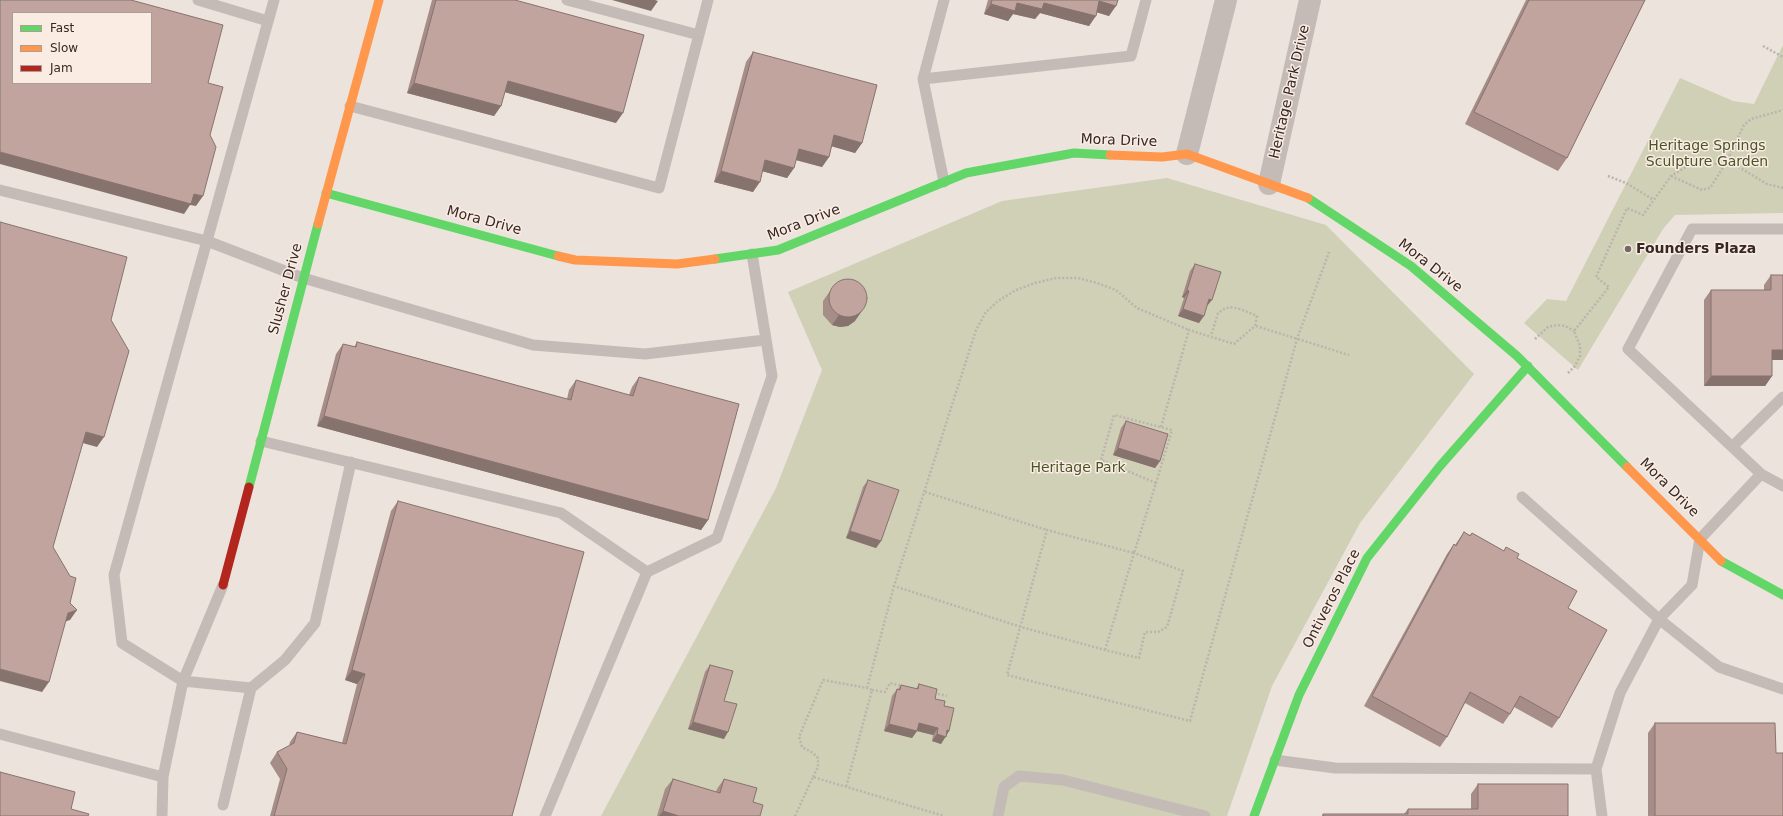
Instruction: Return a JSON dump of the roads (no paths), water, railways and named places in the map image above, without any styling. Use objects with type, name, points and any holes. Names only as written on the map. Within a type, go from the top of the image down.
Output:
[{"type":"street","name":"Slusher Drive","points":[[223,585],[303,278],[379,0]]},
{"type":"street","points":[[1187,154],[1226,0]]},
{"type":"street","name":"Heritage Park Drive","points":[[1269,184],[1310,0]]},
{"type":"street","name":"Mora Drive","points":[[326,193],[575,260],[677,264],[778,250],[966,173],[1074,153],[1162,157],[1187,154],[1313,200],[1411,266],[1528,366],[1720,560],[1783,595]]},
{"type":"street","name":"Ontiveros Place","points":[[1254,816],[1299,695],[1367,558],[1440,466],[1528,366]]},
{"type":"lane","points":[[198,0],[268,21]]},
{"type":"lane","points":[[251,688],[184,681],[122,643],[114,575],[274,0]]},
{"type":"lane","points":[[567,0],[699,35]]},
{"type":"lane","points":[[350,106],[659,188],[708,0]]},
{"type":"lane","points":[[944,0],[923,79],[944,182]]},
{"type":"lane","points":[[923,79],[1131,56],[1146,0]]},
{"type":"lane","points":[[0,190],[207,241],[303,278],[533,345],[646,354],[766,340]]},
{"type":"lane","points":[[1783,229],[1692,229],[1628,349],[1761,474],[1783,486]]},
{"type":"lane","points":[[545,816],[647,572],[717,538],[772,376],[752,254]]},
{"type":"lane","points":[[1732,447],[1783,397]]},
{"type":"lane","points":[[261,441],[561,513],[647,572]]},
{"type":"lane","points":[[223,805],[251,688],[285,660],[315,623],[351,462]]},
{"type":"lane","points":[[1602,816],[1596,769],[1620,693],[1659,619],[1692,586],[1700,539],[1761,474]]},
{"type":"lane","points":[[1522,497],[1659,619],[1719,667],[1783,689]]},
{"type":"lane","points":[[162,816],[163,778],[184,681],[223,585]]},
{"type":"lane","points":[[0,734],[163,778]]},
{"type":"lane","points":[[1275,760],[1335,768],[1596,769]]},
{"type":"lane","points":[[998,816],[1004,787],[1019,776],[1063,780],[1205,816]]},
{"type":"place","name":"Founders Plaza","points":[[1628,249]]},
{"type":"park label","name":"Heritage Springs Sculpture Garden","points":[[1707,154]]},
{"type":"park label","name":"Heritage Park","points":[[1078,468]]}]
